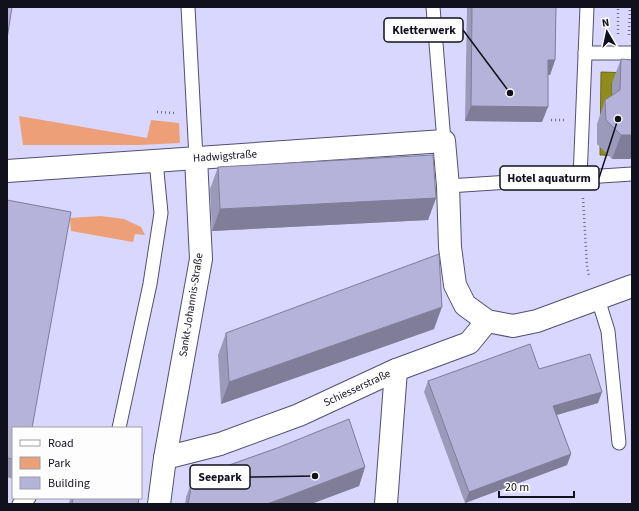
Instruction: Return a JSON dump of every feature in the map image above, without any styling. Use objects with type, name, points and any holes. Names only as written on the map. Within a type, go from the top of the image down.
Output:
[{"type":"street","name":"Hadwigstraße","points":[[7,171],[444,141]]},
{"type":"street","points":[[444,141],[448,186],[450,247],[455,285],[465,305],[487,321],[513,326],[537,321],[632,286]]},
{"type":"street","name":"Sankt-Johannis-Straße","points":[[159,504],[165,458],[200,259],[196,158]]},
{"type":"street","name":"Schiesserstraße","points":[[165,458],[220,444],[299,415],[396,370],[469,343],[487,321]]},
{"type":"street","points":[[386,504],[396,370]]},
{"type":"lane","name":"Sankt-Johannis-Straße","points":[[188,7],[196,158]]},
{"type":"lane","points":[[433,7],[444,141]]},
{"type":"lane","points":[[580,178],[586,7]]},
{"type":"lane","points":[[585,53],[626,53]]},
{"type":"lane","points":[[119,427],[150,284],[161,213],[156,161]]},
{"type":"lane","points":[[448,186],[632,174]]},
{"type":"lane","points":[[596,300],[608,331],[620,442]]},
{"type":"path","points":[[618,7],[626,53]]},
{"type":"path","points":[[626,53],[630,7]]},
{"type":"path","points":[[551,120],[561,120]]},
{"type":"path","points":[[580,178],[584,212],[587,266],[596,300]]},
{"type":"green space","points":[[19,116],[147,138],[151,120],[179,123],[180,143],[140,145],[23,145]]},
{"type":"green space","points":[[101,216],[124,219],[141,227],[145,235],[135,234],[133,242],[71,231],[70,218]]},
{"type":"shaded area","points":[[601,72],[632,73],[612,83],[612,102],[632,156],[600,155]]},
{"type":"building","points":[[7,7],[12,7],[7,39]]},
{"type":"building","points":[[472,7],[556,7],[555,60],[548,60],[548,107],[471,106]]},
{"type":"building","points":[[621,59],[632,60],[632,135],[621,135],[606,120],[605,100],[620,90]]},
{"type":"building","points":[[433,155],[436,198],[220,209],[218,167]]},
{"type":"building","points":[[7,200],[71,212],[32,427],[12,427],[12,459],[7,458]]},
{"type":"building","points":[[439,254],[442,307],[229,382],[226,333]]},
{"type":"building","points":[[530,344],[539,369],[590,354],[602,392],[553,406],[571,454],[469,492],[428,381]]},
{"type":"building","points":[[349,419],[365,467],[267,504],[188,504],[193,478],[277,448]]},
{"type":"building","points":[[73,499],[139,499],[138,504],[72,504]]},
{"type":"place","name":"Kletterwerk","points":[[510,93]]},
{"type":"place","name":"Hotel aquaturm","points":[[618,119]]},
{"type":"place","name":"Seepark","points":[[315,476]]}]
